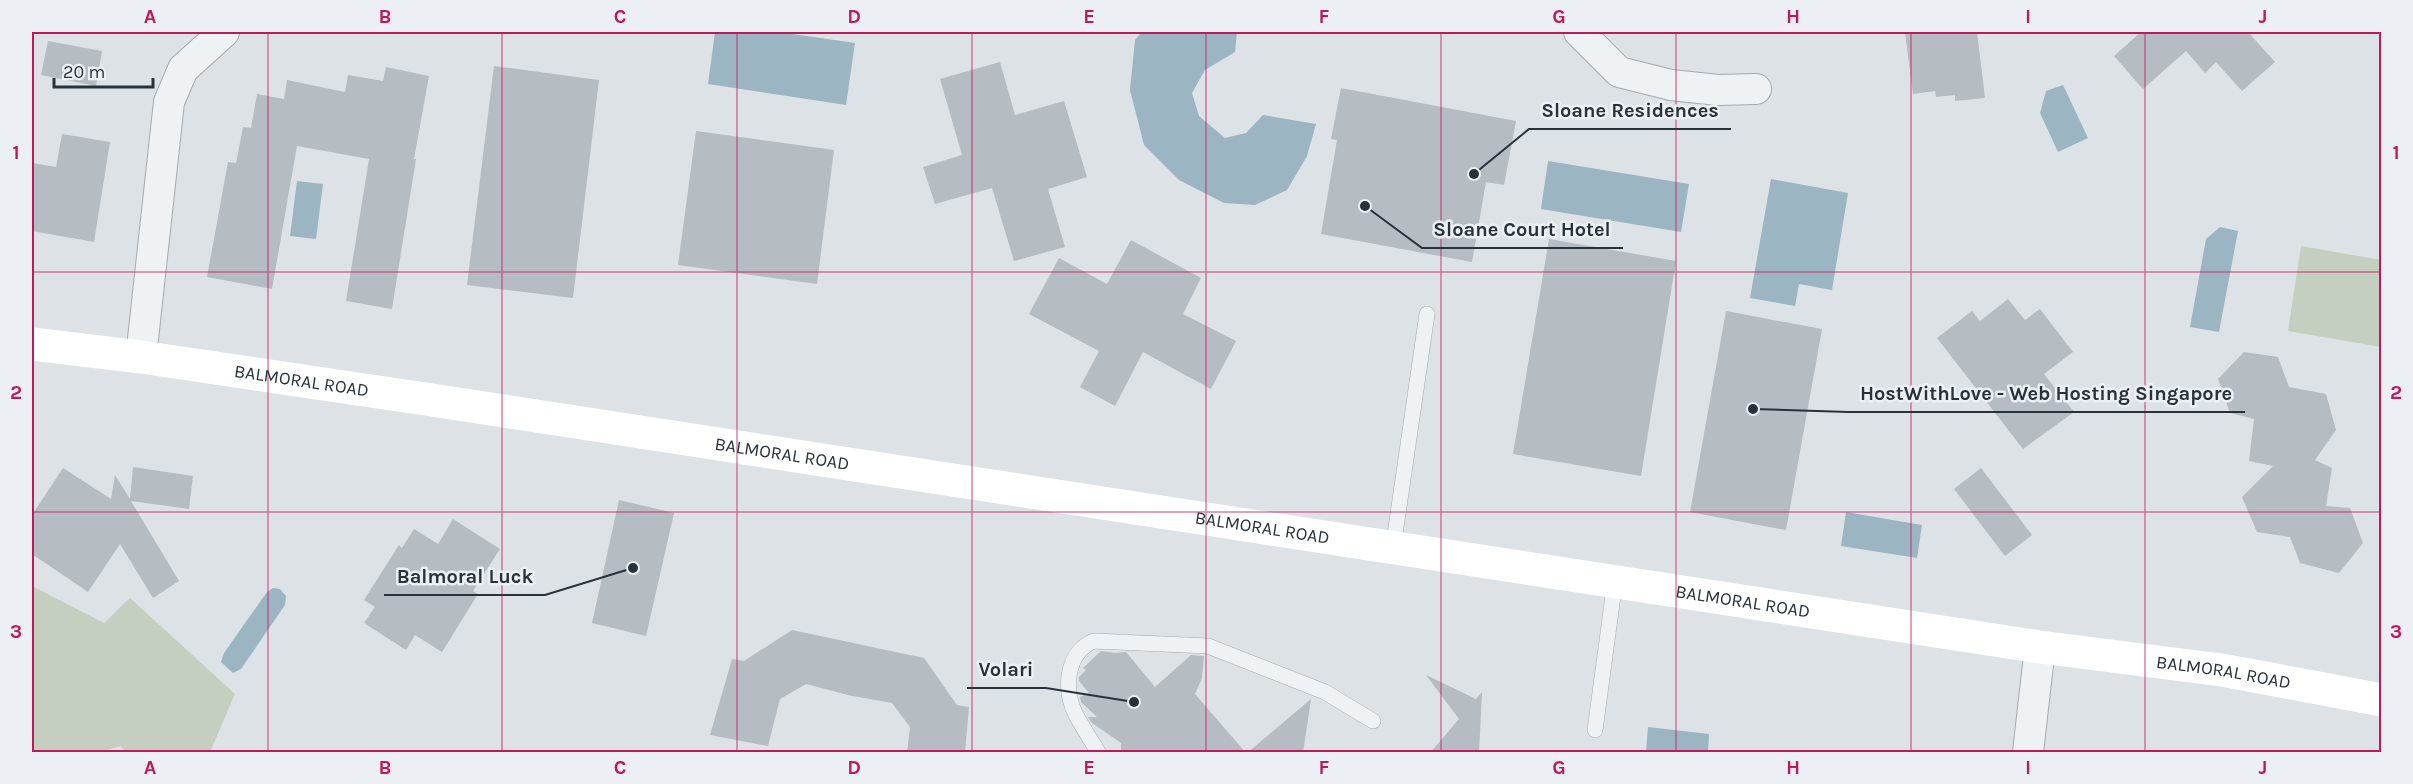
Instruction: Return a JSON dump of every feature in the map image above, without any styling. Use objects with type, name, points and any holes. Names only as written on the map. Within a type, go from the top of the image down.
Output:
[{"type":"street","points":[[141,357],[169,102],[183,69],[224,32]]},
{"type":"street","points":[[1579,32],[1619,72],[1671,86],[1718,90],[1756,89]]},
{"type":"street","name":"BALMORAL ROAD","points":[[32,344],[141,357],[2040,647],[2222,670],[2382,700]]},
{"type":"street","points":[[2028,753],[2040,647]]},
{"type":"lane","points":[[1393,548],[1426,314]]},
{"type":"lane","points":[[1595,730],[1615,581]]},
{"type":"lane","points":[[1098,753],[1075,713],[1070,694],[1070,667],[1082,645],[1094,640],[1208,646],[1325,692],[1373,721]]},
{"type":"green space","points":[[2301,246],[2381,260],[2381,347],[2288,331]]},
{"type":"green space","points":[[32,586],[104,623],[130,598],[235,694],[210,752],[125,752],[121,746],[99,752],[32,752]]},
{"type":"water","points":[[715,32],[779,32],[855,43],[846,105],[708,84]]},
{"type":"water","points":[[1142,32],[1237,32],[1235,52],[1205,70],[1192,93],[1199,116],[1225,138],[1246,133],[1263,115],[1316,124],[1307,156],[1287,190],[1255,205],[1224,203],[1179,180],[1144,145],[1130,90],[1135,40]]},
{"type":"water","points":[[2063,85],[2088,138],[2058,152],[2040,113],[2046,91]]},
{"type":"water","points":[[1548,161],[1689,184],[1681,232],[1541,209]]},
{"type":"water","points":[[1771,179],[1848,193],[1832,290],[1799,284],[1795,306],[1750,298]]},
{"type":"water","points":[[297,181],[323,184],[316,239],[290,236]]},
{"type":"water","points":[[2220,227],[2238,231],[2219,332],[2190,327],[2206,239]]},
{"type":"water","points":[[1846,512],[1922,525],[1917,558],[1841,546]]},
{"type":"water","points":[[273,588],[280,589],[286,596],[285,605],[241,669],[233,673],[221,662],[224,653],[267,592]]},
{"type":"water","points":[[1648,727],[1709,734],[1708,752],[1646,752]]},
{"type":"building","points":[[1905,32],[1977,32],[1985,98],[1955,101],[1955,95],[1936,97],[1935,91],[1913,94]]},
{"type":"building","points":[[2141,32],[2248,32],[2275,62],[2242,91],[2216,62],[2205,73],[2186,51],[2143,89],[2114,56]]},
{"type":"building","points":[[48,41],[102,51],[96,86],[41,75]]},
{"type":"building","points":[[1000,62],[1015,115],[1064,101],[1087,177],[1048,189],[1065,247],[1014,261],[992,188],[935,204],[923,167],[962,155],[940,79]]},
{"type":"building","points":[[494,66],[599,80],[573,298],[467,285]]},
{"type":"building","points":[[386,67],[429,76],[392,309],[346,301],[369,159],[297,146],[272,289],[207,277],[228,162],[236,163],[243,127],[251,128],[257,94],[284,99],[287,80],[345,92],[348,75],[383,81]]},
{"type":"building","points":[[1341,88],[1516,121],[1504,185],[1486,182],[1472,262],[1321,234],[1337,140],[1331,139]]},
{"type":"building","points":[[696,131],[834,150],[817,284],[678,265]]},
{"type":"building","points":[[62,134],[110,142],[94,242],[32,231],[32,163],[56,167]]},
{"type":"building","points":[[1549,239],[1676,261],[1641,476],[1513,454]]},
{"type":"building","points":[[1131,240],[1201,278],[1183,314],[1236,341],[1211,389],[1143,352],[1115,406],[1080,387],[1099,351],[1029,314],[1059,258],[1107,284]]},
{"type":"building","points":[[2008,299],[2025,320],[2040,309],[2073,352],[2044,374],[2074,412],[2023,449],[1937,338],[1972,311],[1980,321]]},
{"type":"building","points":[[1726,311],[1822,329],[1786,530],[1690,512]]},
{"type":"building","points":[[2244,352],[2278,357],[2289,387],[2326,394],[2336,430],[2315,460],[2332,468],[2326,506],[2350,508],[2363,543],[2339,573],[2300,563],[2290,537],[2257,532],[2242,497],[2273,466],[2249,461],[2254,419],[2230,413],[2218,379]]},
{"type":"building","points":[[133,467],[193,476],[189,509],[131,501],[179,581],[153,598],[120,544],[88,592],[32,554],[32,515],[63,468],[111,499],[115,475],[130,499]]},
{"type":"building","points":[[1981,468],[2032,535],[2005,556],[1954,489]]},
{"type":"building","points":[[619,500],[674,513],[646,636],[592,623]]},
{"type":"building","points":[[453,519],[500,549],[473,591],[478,594],[442,652],[415,635],[406,650],[364,623],[375,607],[364,600],[399,545],[402,548],[414,529],[438,544]]},
{"type":"building","points":[[792,630],[924,658],[957,705],[969,707],[965,753],[907,753],[910,727],[892,703],[806,684],[780,699],[768,746],[710,735],[732,659],[744,661]]},
{"type":"building","points":[[1101,651],[1126,652],[1155,687],[1191,655],[1204,656],[1202,678],[1195,694],[1246,753],[1121,753],[1121,743],[1092,723],[1088,717],[1097,717],[1081,702],[1080,697],[1089,693],[1079,681],[1079,677],[1086,670],[1083,668]]},
{"type":"building","points":[[1426,675],[1476,699],[1482,692],[1479,753],[1430,753],[1459,719]]},
{"type":"building","points":[[1311,699],[1303,753],[1247,753]]},
{"type":"place","name":"Sloane Residences","points":[[1474,174]]},
{"type":"place","name":"Sloane Court Hotel","points":[[1365,206]]},
{"type":"place","name":"HostWithLove - Web Hosting Singapore","points":[[1753,409]]},
{"type":"place","name":"Balmoral Luck","points":[[633,568]]},
{"type":"place","name":"Volari","points":[[1134,702]]}]
